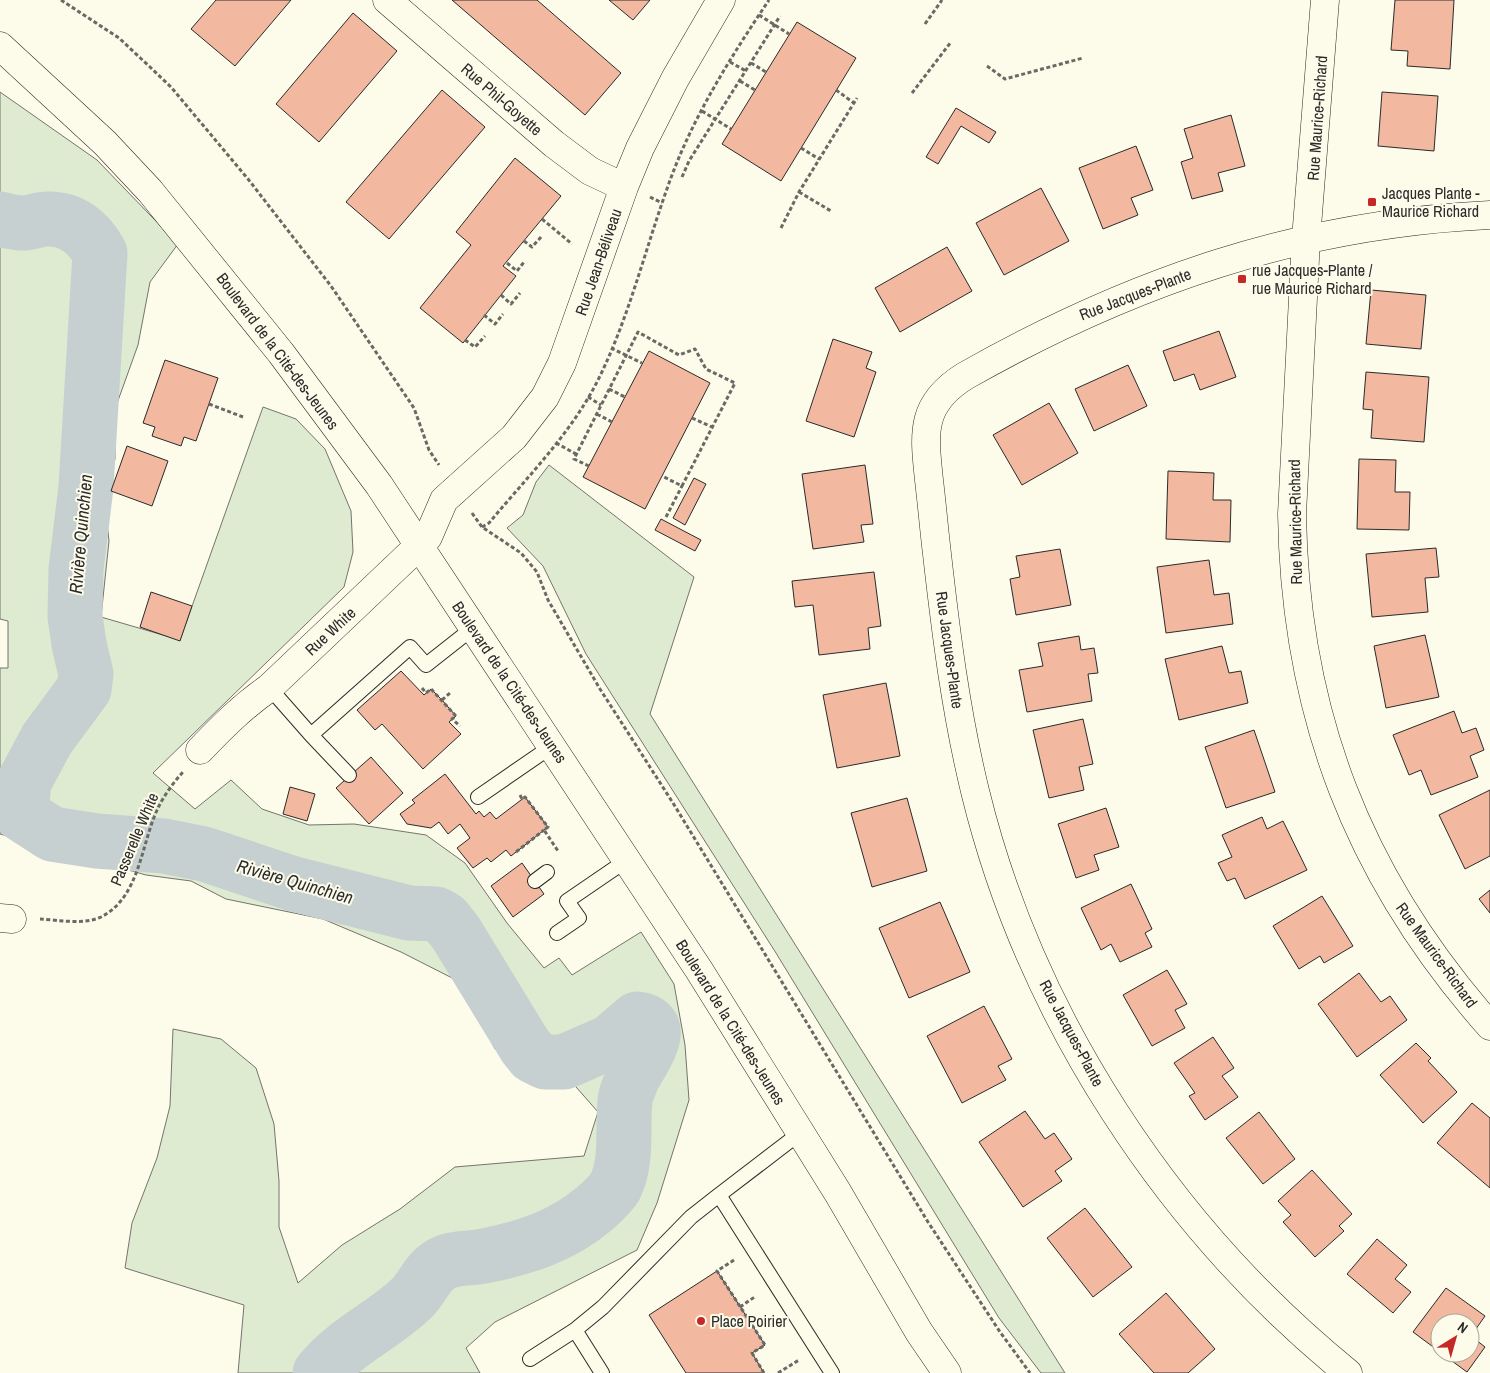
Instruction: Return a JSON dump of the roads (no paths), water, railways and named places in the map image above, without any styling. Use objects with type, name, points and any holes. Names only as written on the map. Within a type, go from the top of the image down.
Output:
[{"type":"street","name":"Rue Phil-Goyette","points":[[387,0],[554,144],[590,171],[624,187]]},
{"type":"street","name":"Rue Jean-Béliveau","points":[[444,500],[514,437],[545,397],[562,363],[624,187],[655,117],[721,0]]},
{"type":"street","name":"Rue Maurice-Richard","points":[[1325,0],[1306,239],[1292,514],[1296,595],[1308,676],[1331,758],[1361,831],[1381,871],[1400,907],[1426,946],[1445,973],[1490,1026]]},
{"type":"street","name":"Boulevard de la Cité-des-Jeunes","points":[[0,46],[105,143],[182,227],[284,357],[379,485],[699,970],[800,1133],[919,1332],[948,1373]]},
{"type":"street","name":"Rue Jacques-Plante","points":[[1348,1373],[1293,1326],[1248,1281],[1197,1224],[1166,1185],[1107,1098],[1063,1021],[1042,978],[1004,887],[975,792],[949,659],[925,444],[925,427],[930,413],[950,385],[1073,319],[1170,279],[1238,257],[1306,239],[1406,222],[1490,215]]},
{"type":"street","name":"Rue White","points":[[193,759],[266,684],[428,537],[444,500]]},
{"type":"lane","points":[[311,735],[410,647],[426,665],[473,628]]},
{"type":"lane","points":[[266,684],[311,735],[350,775]]},
{"type":"lane","points":[[478,797],[552,746]]},
{"type":"lane","points":[[557,933],[579,918],[567,901],[627,860]]},
{"type":"lane","points":[[535,881],[547,872]]},
{"type":"lane","points":[[530,1359],[575,1330],[604,1307],[691,1217],[800,1133]]},
{"type":"lane","points":[[719,1195],[832,1373]]},
{"type":"lane","points":[[575,1330],[602,1373]]},
{"type":"waterway","name":"Rivière Quinchien","points":[[0,219],[23,223],[47,219],[64,221],[85,233],[100,253],[86,487],[76,569],[75,616],[86,674],[84,689],[47,739],[24,782],[21,814],[52,834],[97,841],[164,846],[204,854],[294,884],[409,913],[436,914],[445,919],[456,933],[525,1046],[533,1056],[545,1062],[564,1062],[610,1042],[637,1019],[647,1022],[652,1028],[651,1045],[632,1079],[626,1096],[622,1166],[615,1187],[608,1196],[569,1227],[542,1240],[499,1253],[456,1259],[440,1265],[402,1307],[353,1342],[320,1373]]},
{"type":"place","name":"Jacques Plante - Maurice Richard","points":[[1372,202]]},
{"type":"place","name":"rue Jacques-Plante / rue Maurice Richard","points":[[1242,279]]},
{"type":"place","name":"Place Poirier","points":[[701,1321]]}]
